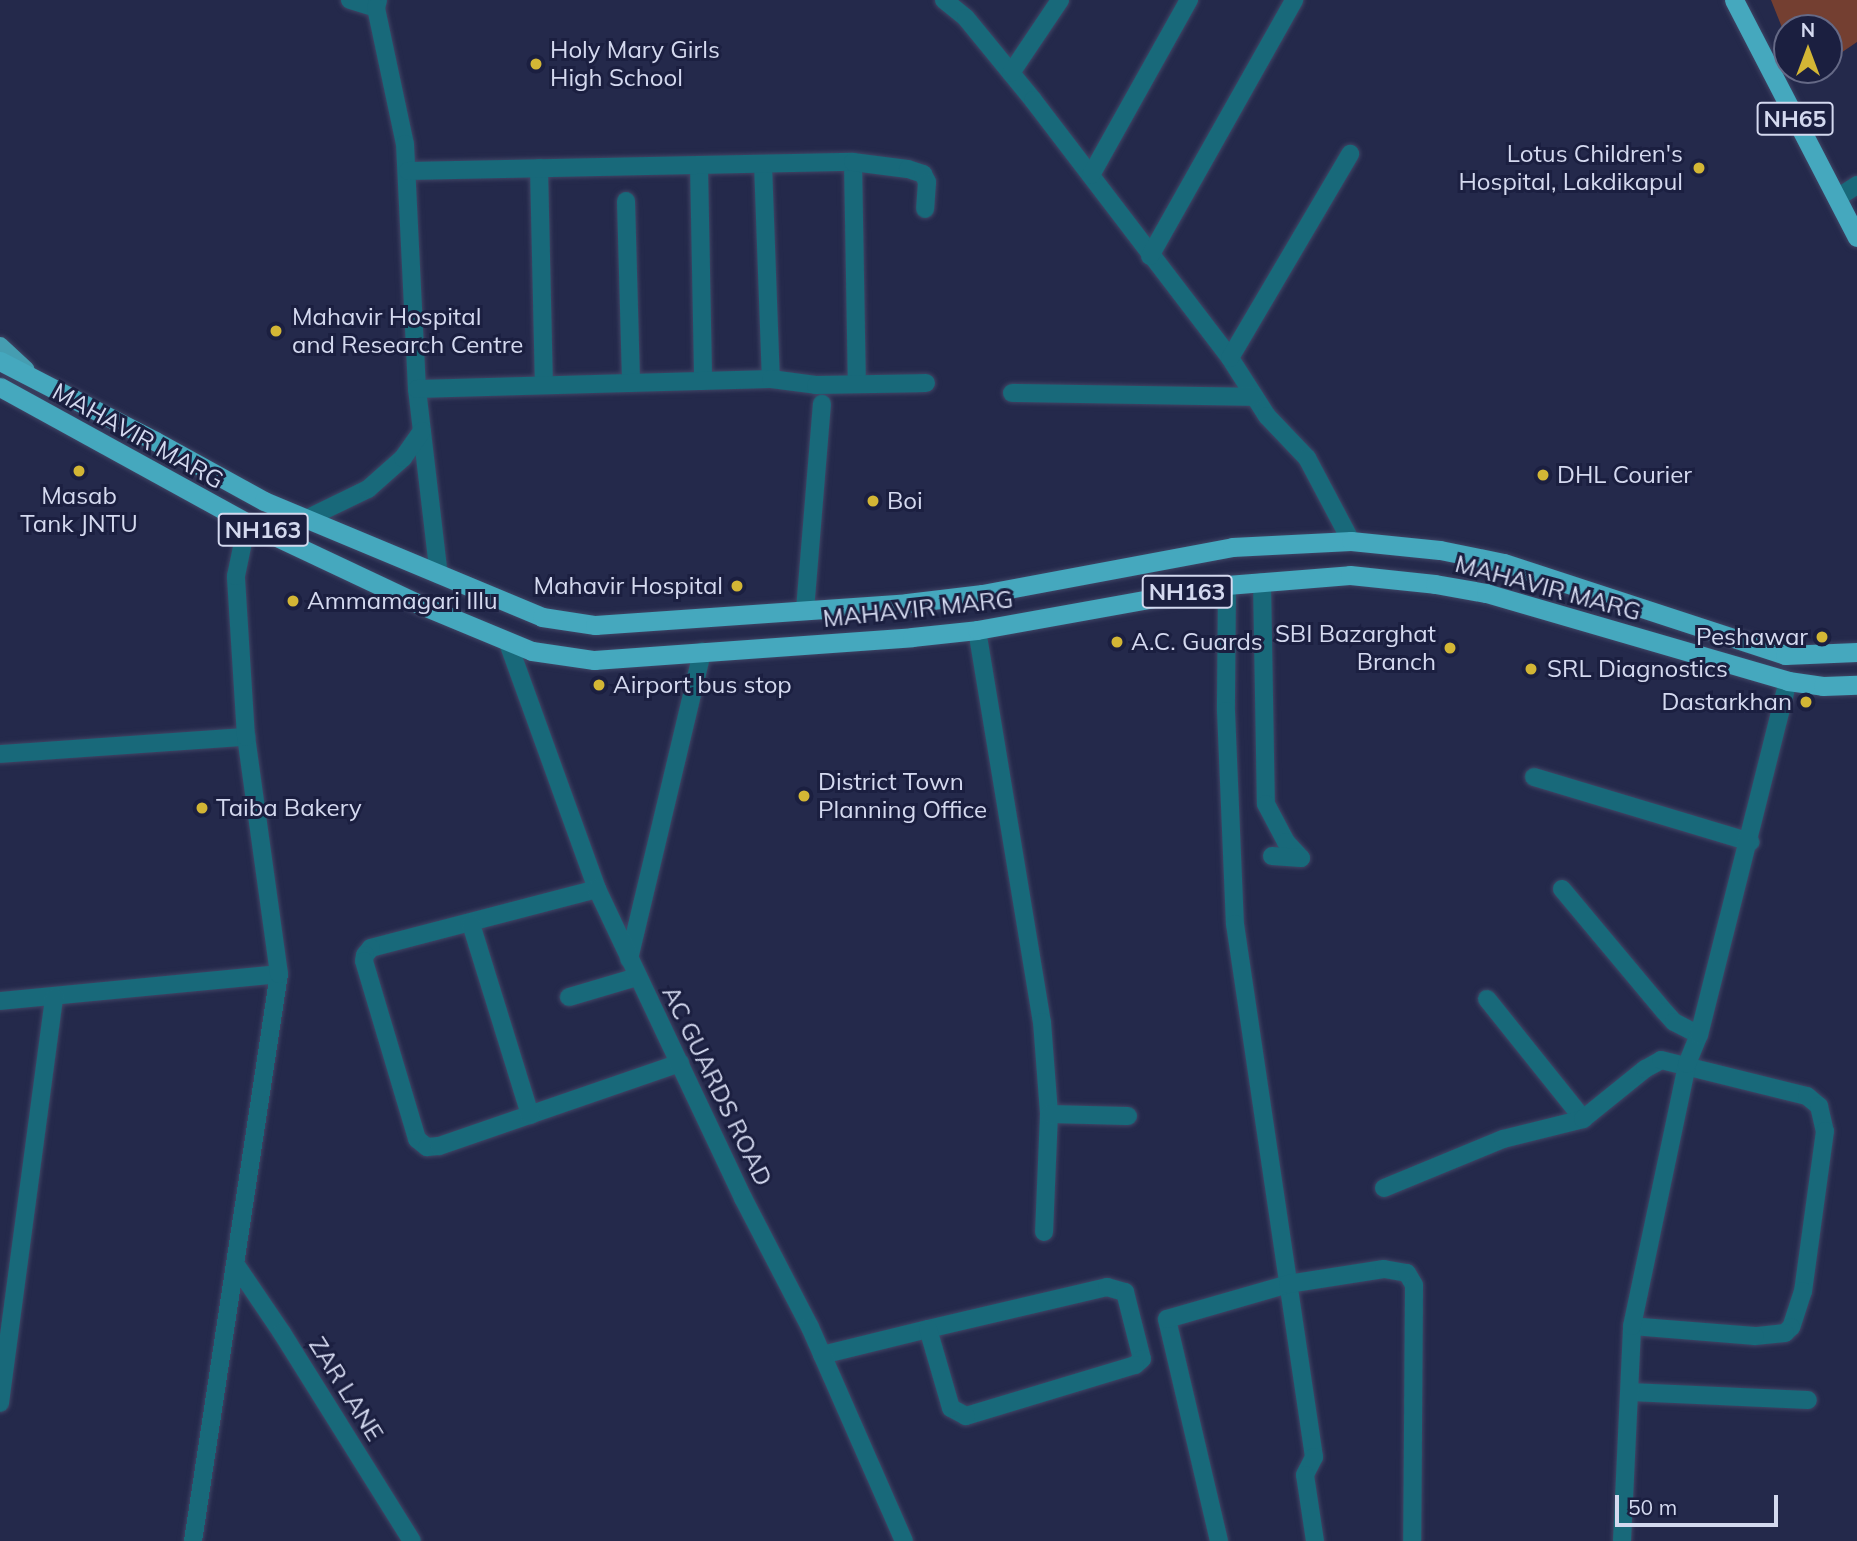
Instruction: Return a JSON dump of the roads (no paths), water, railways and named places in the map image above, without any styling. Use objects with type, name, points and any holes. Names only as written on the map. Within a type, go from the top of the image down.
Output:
[{"type":"highway","name":"NH65","points":[[1734,0],[1857,237]]},
{"type":"highway","name":"NH163","points":[[0,361],[41,383]]},
{"type":"highway","name":"MAHAVIR MARG","points":[[41,383],[264,501],[542,617],[596,625],[910,603],[982,594],[1232,547],[1351,541],[1440,550],[1504,564],[1785,655],[1857,652]]},
{"type":"highway","name":"NH163","points":[[0,387],[26,402]]},
{"type":"highway","name":"MAHAVIR MARG","points":[[26,402],[247,523],[508,643],[532,650],[594,660],[977,630],[1227,585],[1350,575],[1435,584],[1486,593],[1788,681],[1823,686],[1857,685]]},
{"type":"highway","points":[[910,603],[912,637]]},
{"type":"main road","points":[[0,346],[41,383]]},
{"type":"main road","points":[[0,394],[26,402]]},
{"type":"street","points":[[350,0],[377,4],[408,171],[417,389],[439,575]]},
{"type":"street","points":[[944,0],[966,18],[1011,73],[1230,358],[1267,416],[1307,458],[1351,541]]},
{"type":"street","points":[[1011,73],[1060,0]]},
{"type":"street","points":[[1091,175],[1189,0]]},
{"type":"street","points":[[1150,256],[1294,0]]},
{"type":"street","points":[[1230,358],[1350,154]]},
{"type":"street","points":[[408,171],[853,162],[908,169],[923,174],[927,182],[925,209]]},
{"type":"street","points":[[853,162],[857,384]]},
{"type":"street","points":[[763,164],[771,379]]},
{"type":"street","points":[[699,165],[703,381]]},
{"type":"street","points":[[539,168],[544,385]]},
{"type":"street","points":[[1837,198],[1857,185]]},
{"type":"street","points":[[626,201],[631,383]]},
{"type":"street","points":[[417,389],[771,379],[816,385],[926,383]]},
{"type":"street","points":[[1012,393],[1254,397]]},
{"type":"street","points":[[805,610],[822,404]]},
{"type":"street","points":[[306,519],[368,489],[403,458],[422,430]]},
{"type":"street","points":[[193,1541],[278,974],[246,737],[236,576],[247,523]]},
{"type":"street","points":[[1262,582],[1265,804],[1286,842],[1301,858],[1272,856]]},
{"type":"street","points":[[1227,585],[1226,711],[1235,924],[1314,1457],[1305,1475],[1315,1541]]},
{"type":"street","points":[[977,630],[1032,954],[1049,1114],[1044,1232]]},
{"type":"street","name":"AC GUARDS ROAD","points":[[508,643],[597,889],[637,977],[822,1355],[904,1541]]},
{"type":"street","points":[[629,959],[702,652]]},
{"type":"street","points":[[1622,1541],[1632,1326],[1686,1064],[1699,1035],[1750,842],[1788,681]]},
{"type":"street","points":[[0,754],[246,737]]},
{"type":"street","points":[[1534,777],[1750,842]]},
{"type":"street","points":[[597,889],[371,948],[365,955],[364,961],[417,1139],[427,1146],[439,1146],[680,1063]]},
{"type":"street","points":[[1562,889],[1665,1013],[1699,1035]]},
{"type":"street","points":[[471,924],[530,1115]]},
{"type":"street","points":[[0,1001],[54,998],[278,974]]},
{"type":"street","points":[[569,997],[637,977]]},
{"type":"street","points":[[0,1398],[54,998]]},
{"type":"street","points":[[1487,999],[1583,1119]]},
{"type":"street","points":[[1384,1188],[1503,1139],[1583,1119],[1645,1069],[1661,1060],[1686,1064],[1807,1096],[1819,1106],[1825,1131],[1803,1291],[1798,1313],[1785,1333],[1755,1336],[1632,1326]]},
{"type":"street","points":[[1049,1114],[1128,1116]]},
{"type":"street","name":"ZAR LANE","points":[[236,1265],[282,1333],[412,1541]]},
{"type":"street","points":[[1219,1541],[1167,1319],[1288,1284],[1384,1269],[1407,1273],[1414,1285],[1412,1541]]},
{"type":"street","points":[[822,1355],[928,1329],[1115,1288],[1125,1292],[1142,1359],[1135,1365],[966,1416],[951,1408],[928,1329]]},
{"type":"street","points":[[1630,1392],[1808,1400]]},
{"type":"place","name":"Holy Mary Girls High School","points":[[536,64]]},
{"type":"place","name":"Lotus Children's Hospital, Lakdikapul","points":[[1699,168]]},
{"type":"place","name":"Mahavir Hospital and Research Centre","points":[[276,331]]},
{"type":"place","name":"Masab Tank JNTU","points":[[79,471]]},
{"type":"place","name":"DHL Courier","points":[[1543,475]]},
{"type":"place","name":"Boi","points":[[873,501]]},
{"type":"place","name":"Mahavir Hospital","points":[[737,586]]},
{"type":"place","name":"Ammamagari Illu","points":[[293,601]]},
{"type":"place","name":"Peshawar","points":[[1822,637]]},
{"type":"place","name":"A.C. Guards","points":[[1117,642]]},
{"type":"place","name":"SBI Bazarghat Branch","points":[[1450,648]]},
{"type":"place","name":"SRL Diagnostics","points":[[1531,669]]},
{"type":"place","name":"Airport bus stop","points":[[599,685]]},
{"type":"place","name":"Dastarkhan","points":[[1806,702]]},
{"type":"place","name":"District Town Planning Office","points":[[804,796]]},
{"type":"place","name":"Taiba Bakery","points":[[202,808]]}]
